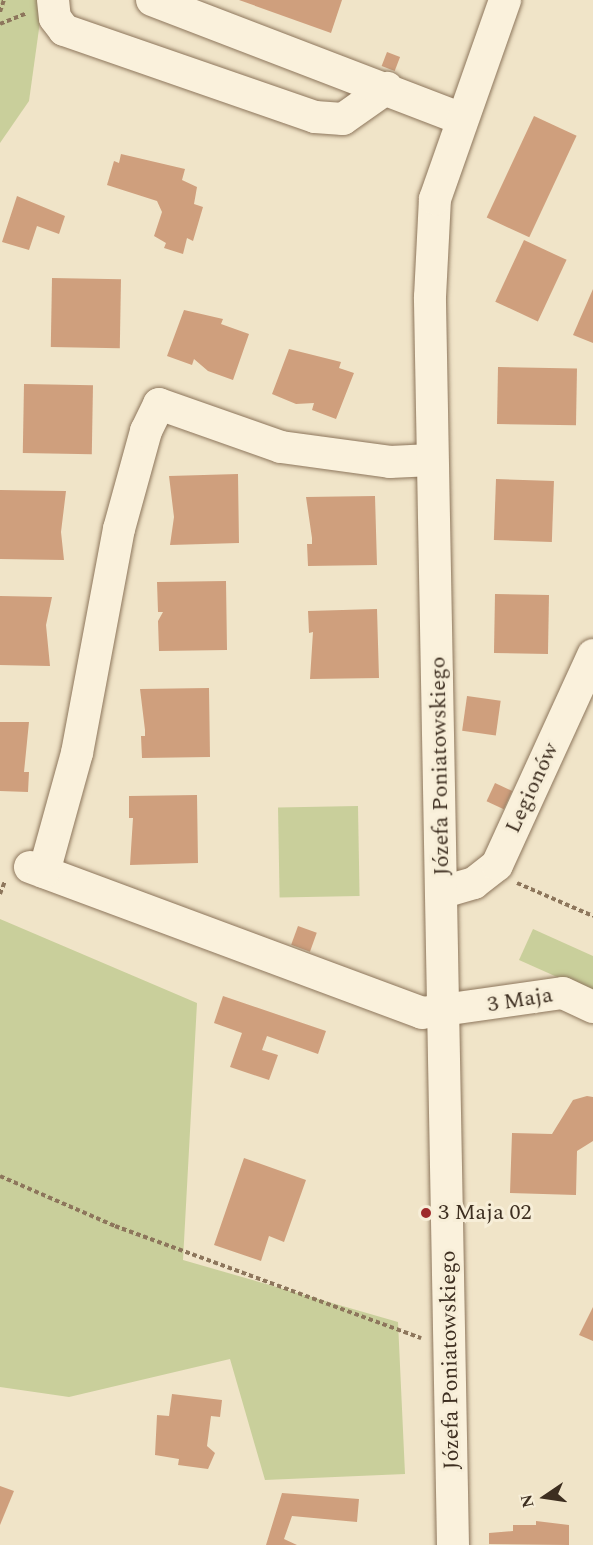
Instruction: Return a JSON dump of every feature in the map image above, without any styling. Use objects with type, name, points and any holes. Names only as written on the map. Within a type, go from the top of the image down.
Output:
[{"type":"street","points":[[53,0],[55,18],[64,30],[315,117],[343,119],[387,88]]},
{"type":"street","points":[[152,0],[387,88],[462,119]]},
{"type":"street","name":"Józefa Poniatowskiego","points":[[453,1545],[443,892],[430,297],[435,199],[505,0]]},
{"type":"street","name":"3 Maja","points":[[432,460],[390,462],[281,447],[159,404],[146,431],[119,529],[77,753],[37,869],[422,1013],[444,1013],[563,993],[593,1006]]},
{"type":"street","name":"Legionów","points":[[443,892],[474,883],[497,865],[593,655]]},
{"type":"path","points":[[0,12],[4,0]]},
{"type":"path","points":[[516,883],[593,916]]},
{"type":"path","points":[[0,1176],[115,1226],[433,1342]]},
{"type":"green space","points":[[0,0],[43,0],[29,101],[0,143]]},
{"type":"green space","points":[[358,806],[360,896],[280,897],[278,807]]},
{"type":"green space","points":[[0,919],[197,1003],[183,1260],[398,1322],[405,1474],[265,1480],[230,1359],[69,1397],[0,1387]]},
{"type":"green space","points":[[533,929],[593,956],[593,993],[519,960]]},
{"type":"building","points":[[239,0],[342,0],[331,33]]},
{"type":"building","points":[[387,52],[400,57],[395,71],[382,66]]},
{"type":"building","points":[[534,116],[577,136],[529,237],[487,218]]},
{"type":"building","points":[[121,154],[185,169],[182,180],[197,187],[194,204],[203,207],[193,241],[187,238],[183,254],[164,248],[166,243],[154,236],[162,212],[157,201],[107,185],[114,161],[119,163]]},
{"type":"building","points":[[17,196],[65,216],[59,234],[37,226],[29,250],[2,242]]},
{"type":"building","points":[[524,240],[567,260],[538,321],[495,302]]},
{"type":"building","points":[[52,278],[121,279],[120,348],[51,347]]},
{"type":"building","points":[[593,289],[593,343],[573,335]]},
{"type":"building","points":[[184,310],[223,319],[221,324],[249,334],[233,380],[208,371],[194,359],[192,365],[167,356]]},
{"type":"building","points":[[289,349],[341,362],[339,368],[354,373],[336,419],[312,410],[314,403],[296,404],[272,394]]},
{"type":"building","points":[[498,367],[577,368],[576,425],[497,424]]},
{"type":"building","points":[[24,384],[93,385],[92,454],[23,453]]},
{"type":"building","points":[[238,474],[239,543],[170,545],[174,517],[169,476]]},
{"type":"building","points":[[496,479],[554,481],[552,542],[494,540]]},
{"type":"building","points":[[0,490],[66,491],[61,532],[64,560],[0,559]]},
{"type":"building","points":[[375,496],[377,565],[308,566],[307,544],[312,544],[312,538],[306,497]]},
{"type":"building","points":[[226,581],[227,650],[159,651],[158,621],[163,612],[158,612],[157,582]]},
{"type":"building","points":[[495,594],[549,595],[548,654],[494,653]]},
{"type":"building","points":[[0,596],[52,597],[46,625],[50,666],[0,665]]},
{"type":"building","points":[[377,609],[379,678],[310,679],[313,632],[309,633],[308,611]]},
{"type":"building","points":[[209,688],[210,757],[142,758],[141,736],[145,736],[145,730],[140,689]]},
{"type":"building","points":[[467,696],[501,701],[496,735],[462,731]]},
{"type":"building","points":[[0,722],[29,722],[24,772],[29,772],[28,792],[0,791]]},
{"type":"building","points":[[495,783],[512,791],[504,809],[487,801]]},
{"type":"building","points":[[197,795],[198,863],[130,865],[133,818],[129,818],[129,796]]},
{"type":"building","points":[[298,926],[317,933],[310,952],[291,945]]},
{"type":"building","points":[[223,996],[326,1031],[318,1054],[267,1036],[262,1050],[278,1055],[269,1080],[230,1067],[242,1033],[214,1023]]},
{"type":"building","points":[[587,1096],[593,1097],[593,1141],[577,1151],[576,1195],[510,1193],[512,1133],[552,1134],[573,1100]]},
{"type":"building","points":[[244,1158],[306,1180],[284,1242],[269,1236],[261,1261],[214,1245]]},
{"type":"building","points":[[593,1307],[593,1341],[579,1335]]},
{"type":"building","points":[[172,1394],[222,1400],[220,1417],[211,1416],[207,1446],[215,1453],[208,1469],[178,1465],[179,1459],[155,1455],[157,1415],[169,1416]]},
{"type":"building","points":[[0,1486],[14,1491],[0,1525]]},
{"type":"building","points":[[282,1493],[359,1499],[357,1522],[292,1516],[284,1539],[297,1545],[266,1545]]},
{"type":"building","points":[[536,1521],[569,1525],[569,1545],[489,1544],[489,1533],[513,1531],[513,1525],[536,1525]]},
{"type":"place","name":"3 Maja 02","points":[[426,1213]]}]
